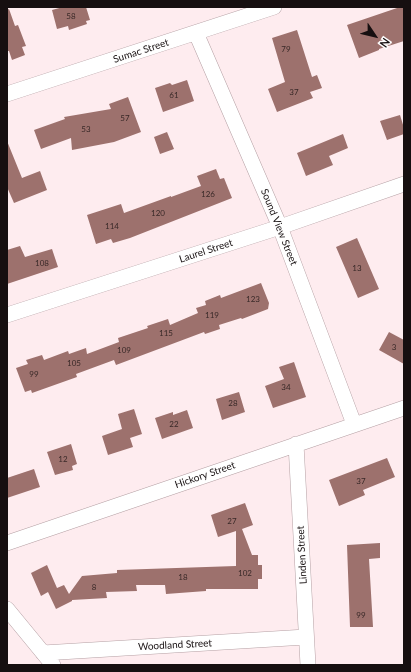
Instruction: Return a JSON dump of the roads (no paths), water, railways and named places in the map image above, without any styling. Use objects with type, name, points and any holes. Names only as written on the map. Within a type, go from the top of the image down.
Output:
[{"type":"street","name":"Sumac Street","points":[[7,94],[274,7]]},
{"type":"street","name":"Sound View Street","points":[[196,33],[280,227],[354,424]]},
{"type":"street","name":"Laurel Street","points":[[7,315],[280,227],[404,184]]},
{"type":"street","name":"Hickory Street","points":[[7,543],[404,408]]},
{"type":"street","name":"Linden Street","points":[[296,444],[308,665]]},
{"type":"street","points":[[7,609],[53,665]]},
{"type":"street","name":"Woodland Street","points":[[44,653],[306,637]]}]
